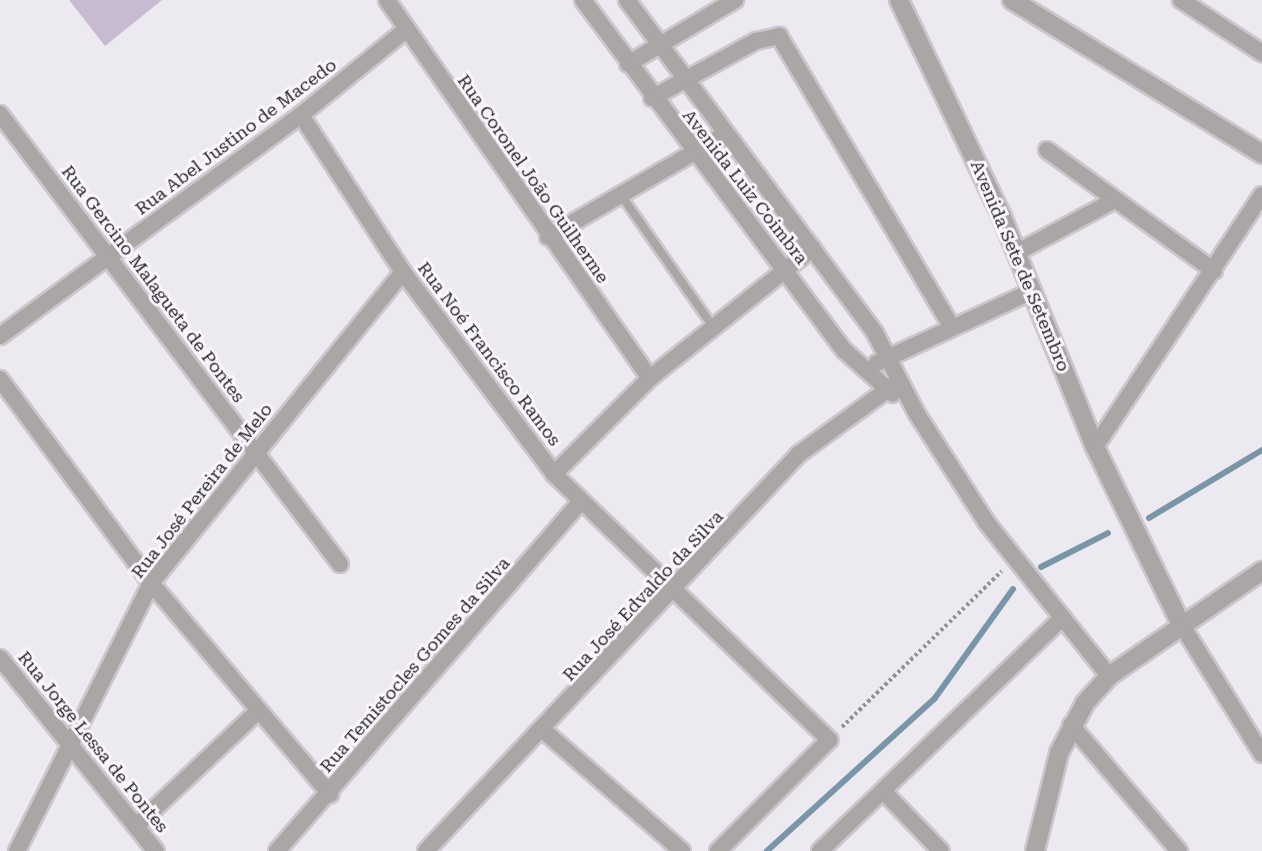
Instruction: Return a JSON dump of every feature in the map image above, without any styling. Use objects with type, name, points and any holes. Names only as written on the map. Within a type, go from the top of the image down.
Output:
[{"type":"street","name":"Rua Coronel João Guilherme","points":[[387,0],[548,237],[650,378]]},
{"type":"street","name":"Avenida Luiz Coimbra","points":[[583,0],[652,98],[786,270],[845,351],[866,369],[893,384]]},
{"type":"street","name":"Avenida Luiz Coimbra","points":[[627,0],[683,81],[813,248],[886,357],[893,384]]},
{"type":"street","points":[[628,64],[735,0]]},
{"type":"street","name":"Avenida Sete de Setembro","points":[[899,0],[1016,253],[1095,447],[1140,530],[1181,624]]},
{"type":"street","points":[[1012,0],[1262,154]]},
{"type":"street","points":[[1180,0],[1262,53]]},
{"type":"street","name":"Rua Abel Justino de Macedo","points":[[0,336],[301,115],[406,29]]},
{"type":"street","points":[[652,98],[769,35],[787,43],[952,327]]},
{"type":"street","name":"Rua Gercino Malagueta de Pontes","points":[[0,114],[340,564]]},
{"type":"street","name":"Rua Noé Francisco Ramos","points":[[301,115],[402,272],[554,474],[580,502],[676,591],[829,740]]},
{"type":"street","points":[[548,237],[697,155],[724,135]]},
{"type":"street","points":[[1047,150],[1111,202],[1214,271]]},
{"type":"street","points":[[1095,447],[1214,271],[1262,195]]},
{"type":"street","points":[[1016,253],[1111,202]]},
{"type":"street","points":[[554,474],[650,378],[813,248]]},
{"type":"street","name":"Rua José Pereira de Melo","points":[[17,851],[151,583],[402,272]]},
{"type":"street","points":[[866,369],[886,357],[1032,291]]},
{"type":"street","points":[[0,379],[151,583],[256,712],[330,794]]},
{"type":"street","points":[[893,384],[917,414],[1015,558],[1109,676]]},
{"type":"street","name":"Rua José Edvaldo da Silva","points":[[426,851],[544,731],[676,591],[799,454],[893,384]]},
{"type":"street","name":"Rua Temistocles Gomes da Silva","points":[[277,851],[330,794],[580,502]]},
{"type":"street","points":[[1035,851],[1051,777],[1071,725],[1109,676],[1181,624],[1262,571]]},
{"type":"street","points":[[820,851],[1062,618]]},
{"type":"street","points":[[1181,624],[1262,754]]},
{"type":"street","name":"Rua Jorge Lessa de Pontes","points":[[0,658],[68,748],[156,851]]},
{"type":"street","points":[[136,825],[256,712]]},
{"type":"street","points":[[1071,725],[1179,851]]},
{"type":"street","points":[[544,731],[682,851]]},
{"type":"street","points":[[718,851],[829,740]]},
{"type":"street","points":[[883,791],[941,851]]},
{"type":"lane","points":[[621,195],[713,327]]},
{"type":"path","points":[[829,740],[1015,558]]},
{"type":"shaded area","points":[[69,0],[162,0],[105,46]]},
{"type":"waterway","points":[[1149,518],[1262,450]]},
{"type":"waterway","points":[[1041,567],[1108,533]]},
{"type":"waterway","points":[[767,851],[935,698],[1013,589]]}]
